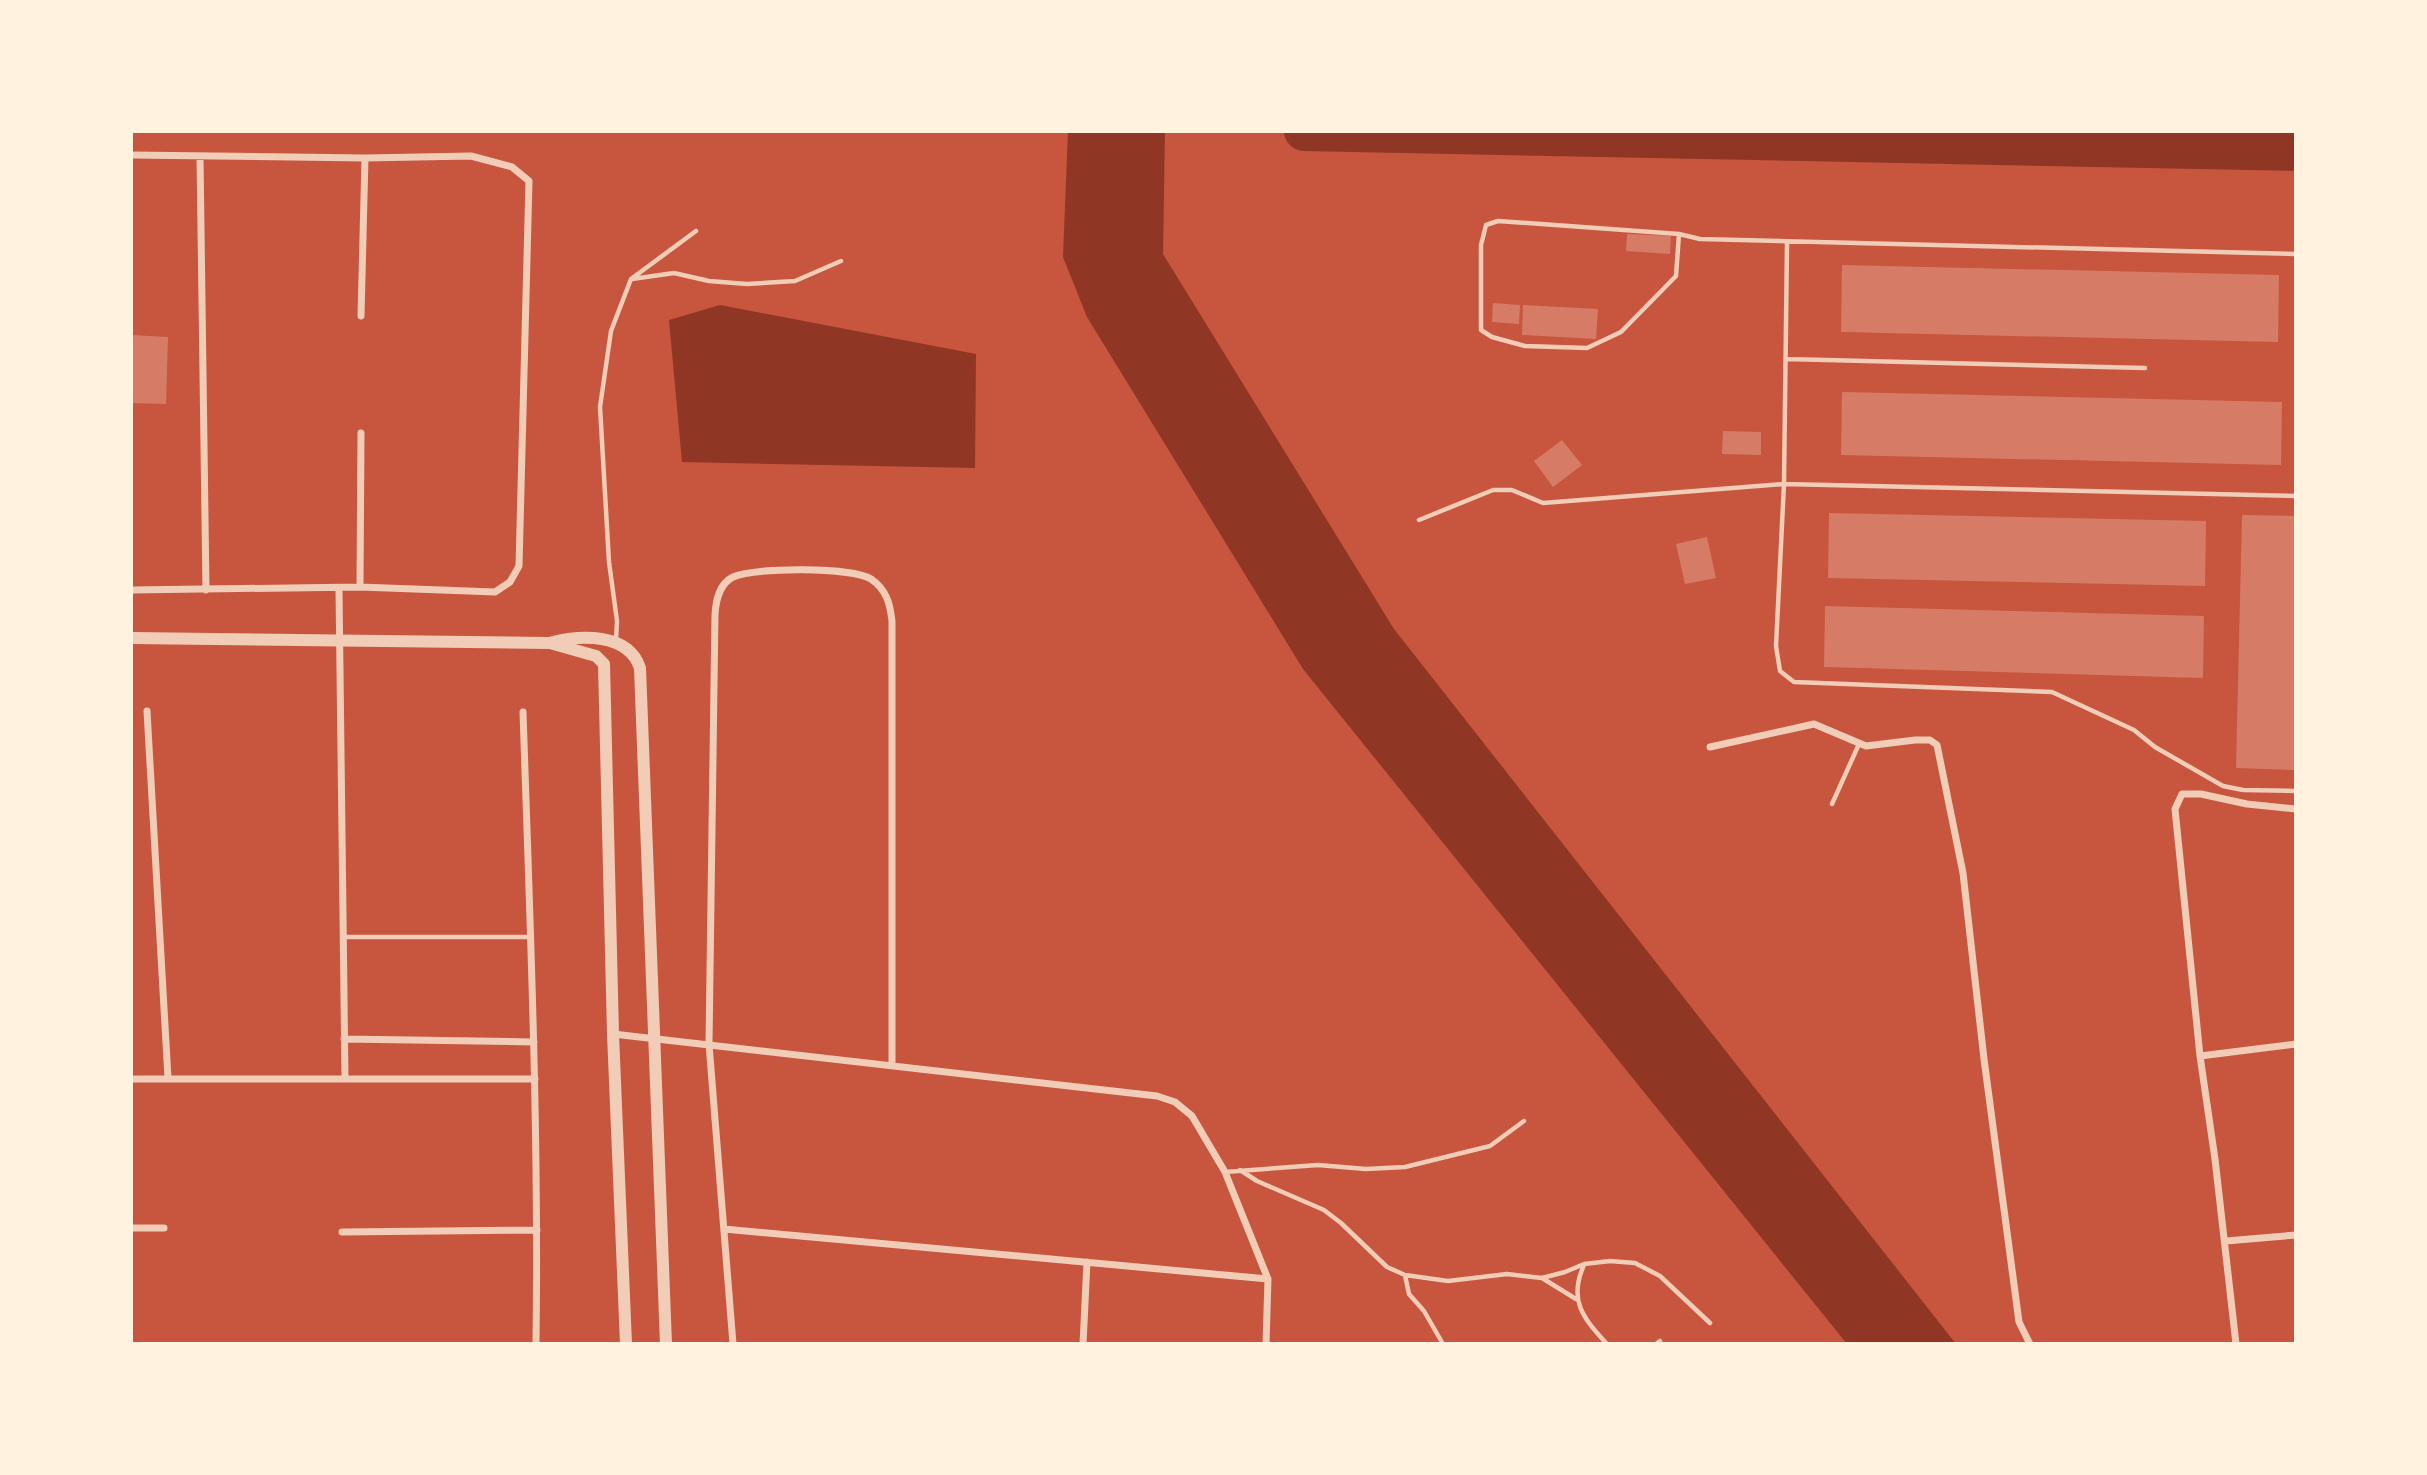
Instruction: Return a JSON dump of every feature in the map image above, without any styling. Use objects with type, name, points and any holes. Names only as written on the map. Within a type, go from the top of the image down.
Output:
[{"type":"street","points":[[131,155],[365,158],[471,156],[512,167],[528,181],[519,566],[510,582],[495,592],[359,587],[131,590]]},
{"type":"street","points":[[200,156],[206,590]]},
{"type":"street","points":[[361,316],[365,158]]},
{"type":"street","points":[[359,587],[360,433]]},
{"type":"street","points":[[733,1344],[709,1044],[715,614],[716,598],[734,577],[761,572],[808,570],[858,573],[882,588],[890,603],[892,1064]]},
{"type":"street","points":[[339,589],[345,1078]]},
{"type":"street","points":[[131,638],[549,643],[596,656],[604,664],[613,1034],[626,1344]]},
{"type":"street","points":[[549,643],[567,638],[616,642],[628,649],[640,668],[666,1344]]},
{"type":"street","points":[[147,711],[168,1078]]},
{"type":"street","points":[[523,712],[535,1079],[536,1344]]},
{"type":"street","points":[[1710,747],[1814,724],[1866,746],[1915,740],[1930,740],[1937,745],[1963,873],[1984,1059],[2019,1322],[2030,1344]]},
{"type":"street","points":[[2236,1344],[2200,1056],[2175,809],[2182,794],[2201,794],[2247,804],[2296,809]]},
{"type":"street","points":[[613,1034],[1157,1096],[1175,1102],[1192,1116],[1224,1172],[1268,1279],[1266,1344]]},
{"type":"street","points":[[344,1039],[534,1042]]},
{"type":"street","points":[[2200,1056],[2296,1044]]},
{"type":"street","points":[[131,1079],[535,1079]]},
{"type":"street","points":[[131,1227],[164,1228]]},
{"type":"street","points":[[724,1229],[1268,1279]]},
{"type":"street","points":[[342,1231],[537,1230]]},
{"type":"street","points":[[2225,1241],[2296,1236]]},
{"type":"street","points":[[1083,1344],[1087,1262]]},
{"type":"lane","points":[[1679,234],[1676,276],[1621,332],[1587,348],[1525,346],[1492,337],[1480,330],[1481,245],[1486,225],[1498,221],[1679,234],[1700,239],[1787,243],[2296,254]]},
{"type":"lane","points":[[616,642],[617,621],[609,562],[600,407],[611,331],[631,279],[696,231]]},
{"type":"lane","points":[[1787,243],[1784,484],[1776,646],[1780,671],[1794,682],[2052,692],[2134,730],[2155,747],[2223,786],[2243,790],[2296,792]]},
{"type":"lane","points":[[631,279],[674,273],[709,281],[747,284],[795,281],[841,261]]},
{"type":"lane","points":[[1786,359],[2145,368]]},
{"type":"lane","points":[[1419,520],[1493,490],[1512,490],[1543,503],[1784,484],[2296,496]]},
{"type":"lane","points":[[1832,804],[1859,744]]},
{"type":"lane","points":[[343,937],[530,937]]},
{"type":"lane","points":[[1224,1172],[1318,1165],[1366,1169],[1405,1167],[1490,1146],[1524,1121]]},
{"type":"lane","points":[[1240,1170],[1257,1181],[1324,1210],[1387,1267],[1405,1275],[1448,1281],[1507,1274],[1542,1278],[1584,1264],[1610,1261],[1635,1263],[1660,1276],[1710,1323]]},
{"type":"lane","points":[[1576,1300],[1577,1281],[1584,1264]]},
{"type":"lane","points":[[1405,1275],[1409,1294],[1424,1311],[1443,1344]]},
{"type":"lane","points":[[1542,1278],[1576,1300],[1607,1344]]},
{"type":"shaded area","points":[[1068,131],[1165,131],[1163,254],[1394,629],[1956,1344],[1847,1344],[1303,669],[1087,317],[1063,257]]},
{"type":"shaded area","points":[[720,305],[976,354],[975,468],[682,462],[669,320]]},
{"type":"building","points":[[1627,234],[1671,236],[1670,254],[1626,251]]},
{"type":"building","points":[[1842,265],[2279,275],[2278,342],[1841,332]]},
{"type":"building","points":[[1493,303],[1520,305],[1519,324],[1492,322]]},
{"type":"building","points":[[1523,305],[1598,309],[1596,339],[1522,335]]},
{"type":"building","points":[[131,335],[168,337],[166,404],[131,403]]},
{"type":"building","points":[[1842,392],[2282,402],[2281,465],[1841,455]]},
{"type":"building","points":[[1723,431],[1761,432],[1761,455],[1722,454]]},
{"type":"building","points":[[1562,440],[1582,465],[1553,487],[1534,461]]},
{"type":"building","points":[[1829,513],[2206,521],[2205,586],[1828,578]]},
{"type":"building","points":[[2242,515],[2296,516],[2296,770],[2236,768]]},
{"type":"building","points":[[1707,537],[1716,578],[1685,584],[1676,544]]},
{"type":"building","points":[[1825,606],[2204,616],[2203,678],[1824,667]]},
{"type":"waterway","points":[[1304,131],[2296,151]]}]
